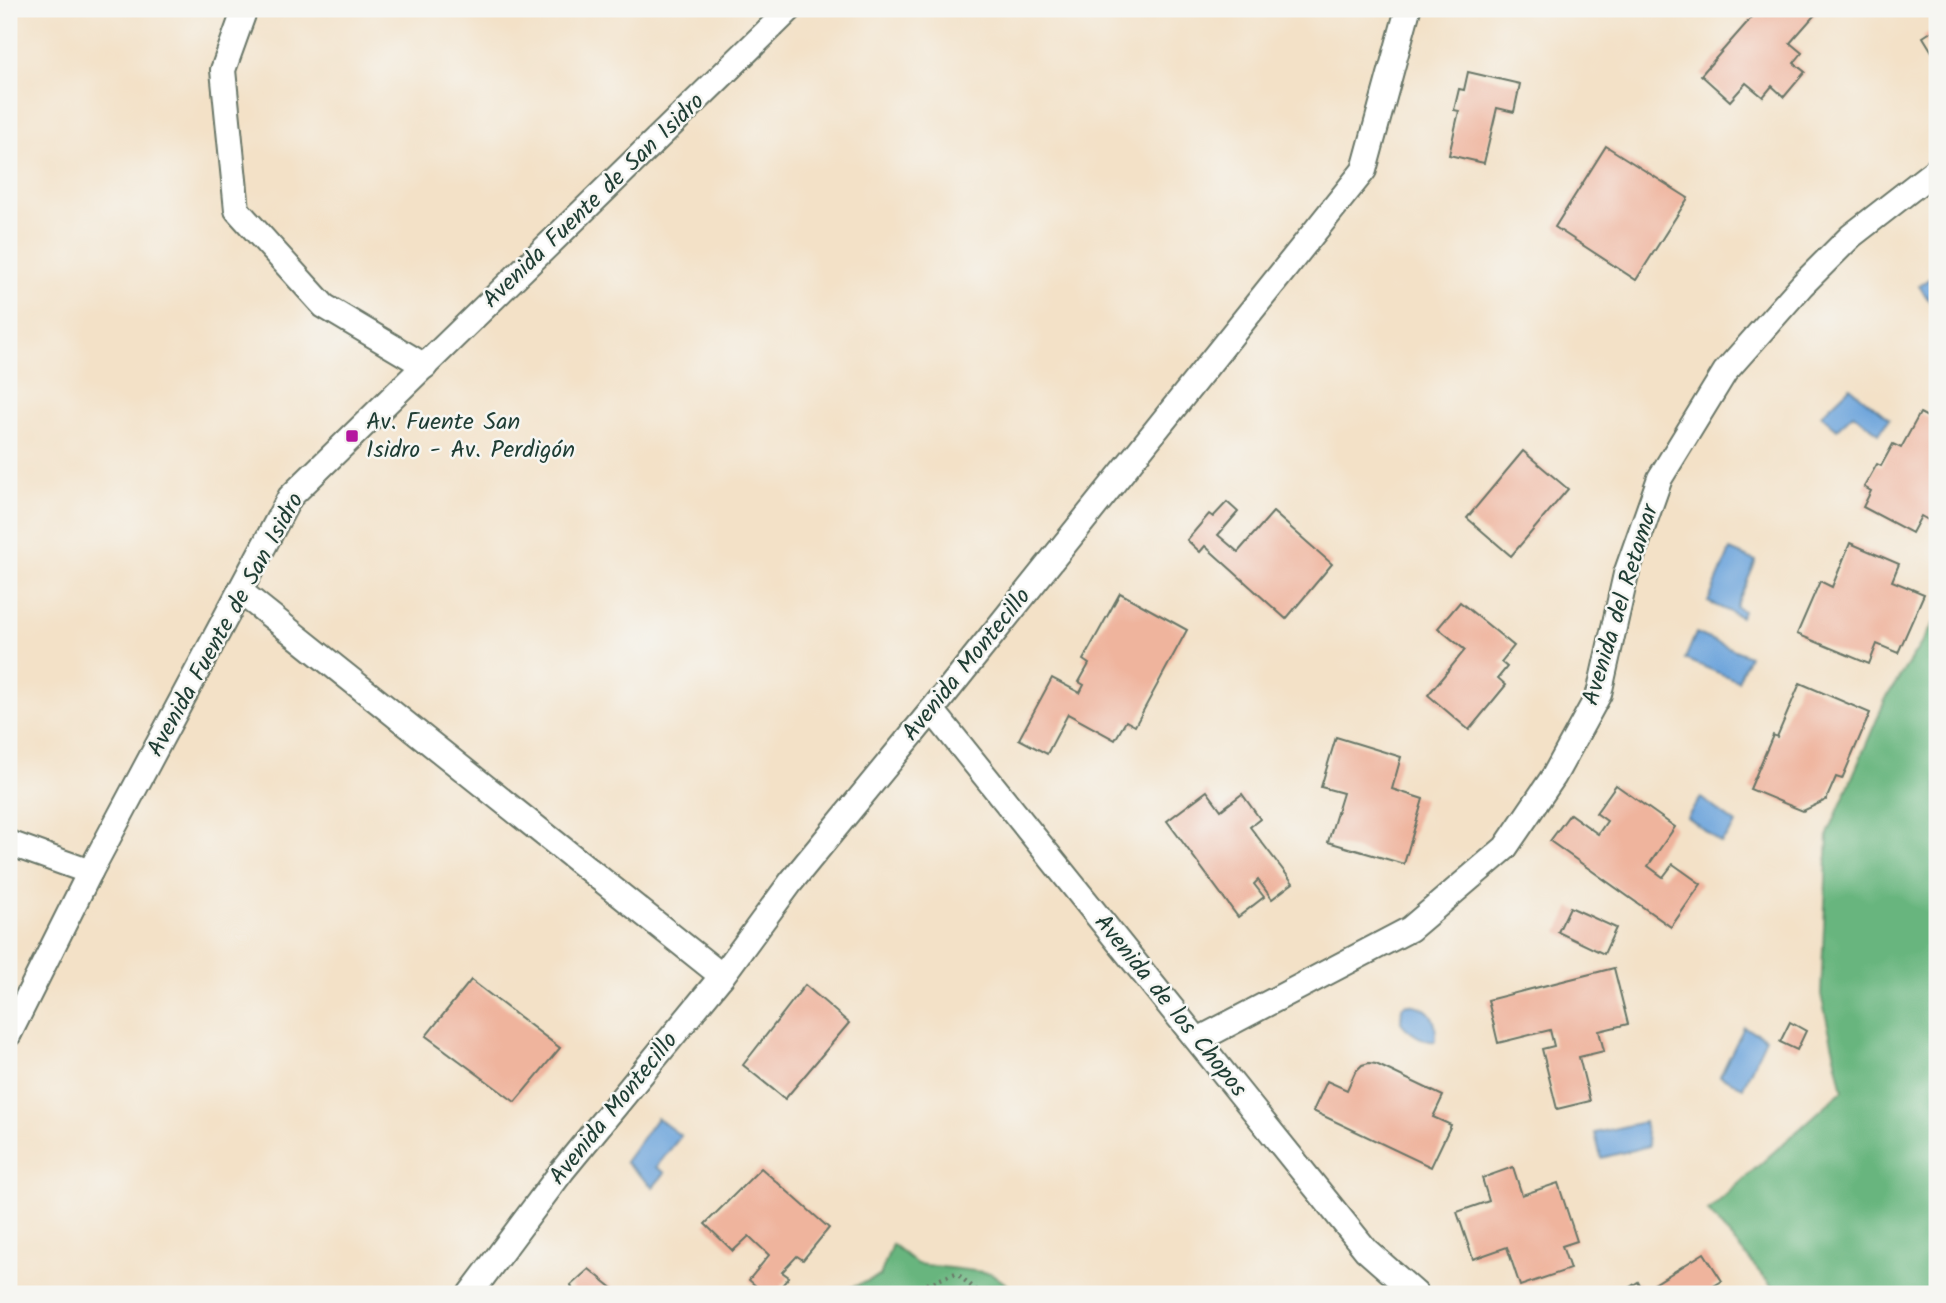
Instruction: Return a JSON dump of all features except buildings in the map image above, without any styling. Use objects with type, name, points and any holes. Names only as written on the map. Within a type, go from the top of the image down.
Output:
[{"type":"street","points":[[245,9],[223,70],[237,210],[324,306],[425,366]]},
{"type":"street","name":"Avenida Fuente de San Isidro","points":[[9,1034],[90,872],[290,497],[790,9]]},
{"type":"street","name":"Avenida Montecillo","points":[[470,1294],[562,1171],[722,976],[791,882],[1364,170],[1408,9]]},
{"type":"street","name":"Avenida del Retamar","points":[[1198,1040],[1410,929],[1505,848],[1555,776],[1599,694],[1626,574],[1660,478],[1725,372],[1802,285],[1851,236],[1937,169]]},
{"type":"street","points":[[241,592],[722,976]]},
{"type":"street","name":"Avenida de los Chopos","points":[[932,710],[1366,1250],[1416,1294]]},
{"type":"street","points":[[9,843],[90,872]]},
{"type":"street","points":[[491,1269],[499,1294]]},
{"type":"path","points":[[901,1294],[956,1273],[981,1294]]},
{"type":"green space","points":[[1937,619],[1937,1294],[1778,1294],[1708,1211],[1843,1090],[1821,995],[1828,834],[1886,698]]},
{"type":"green space","points":[[892,1244],[917,1264],[991,1273],[1020,1294],[836,1294],[880,1276]]},
{"type":"water","points":[[1937,273],[1937,307],[1935,309],[1919,286]]},
{"type":"water","points":[[1850,387],[1889,419],[1879,433],[1853,414],[1837,429],[1821,415]]},
{"type":"water","points":[[1730,550],[1756,561],[1736,607],[1743,611],[1741,617],[1708,602]]},
{"type":"water","points":[[1696,633],[1749,656],[1738,681],[1685,659]]},
{"type":"water","points":[[1701,798],[1736,824],[1721,843],[1687,817]]},
{"type":"water","points":[[1407,1004],[1422,1007],[1431,1015],[1436,1041],[1417,1036],[1401,1022],[1402,1007]]},
{"type":"water","points":[[1744,1027],[1766,1038],[1743,1087],[1720,1076]]},
{"type":"water","points":[[657,1118],[681,1136],[656,1167],[665,1173],[653,1187],[625,1162]]},
{"type":"water","points":[[1644,1122],[1649,1146],[1601,1158],[1595,1133]]},
{"type":"place","name":"Av. Fuente San Isidro - Av. Perdigón","points":[[352,436]]}]
